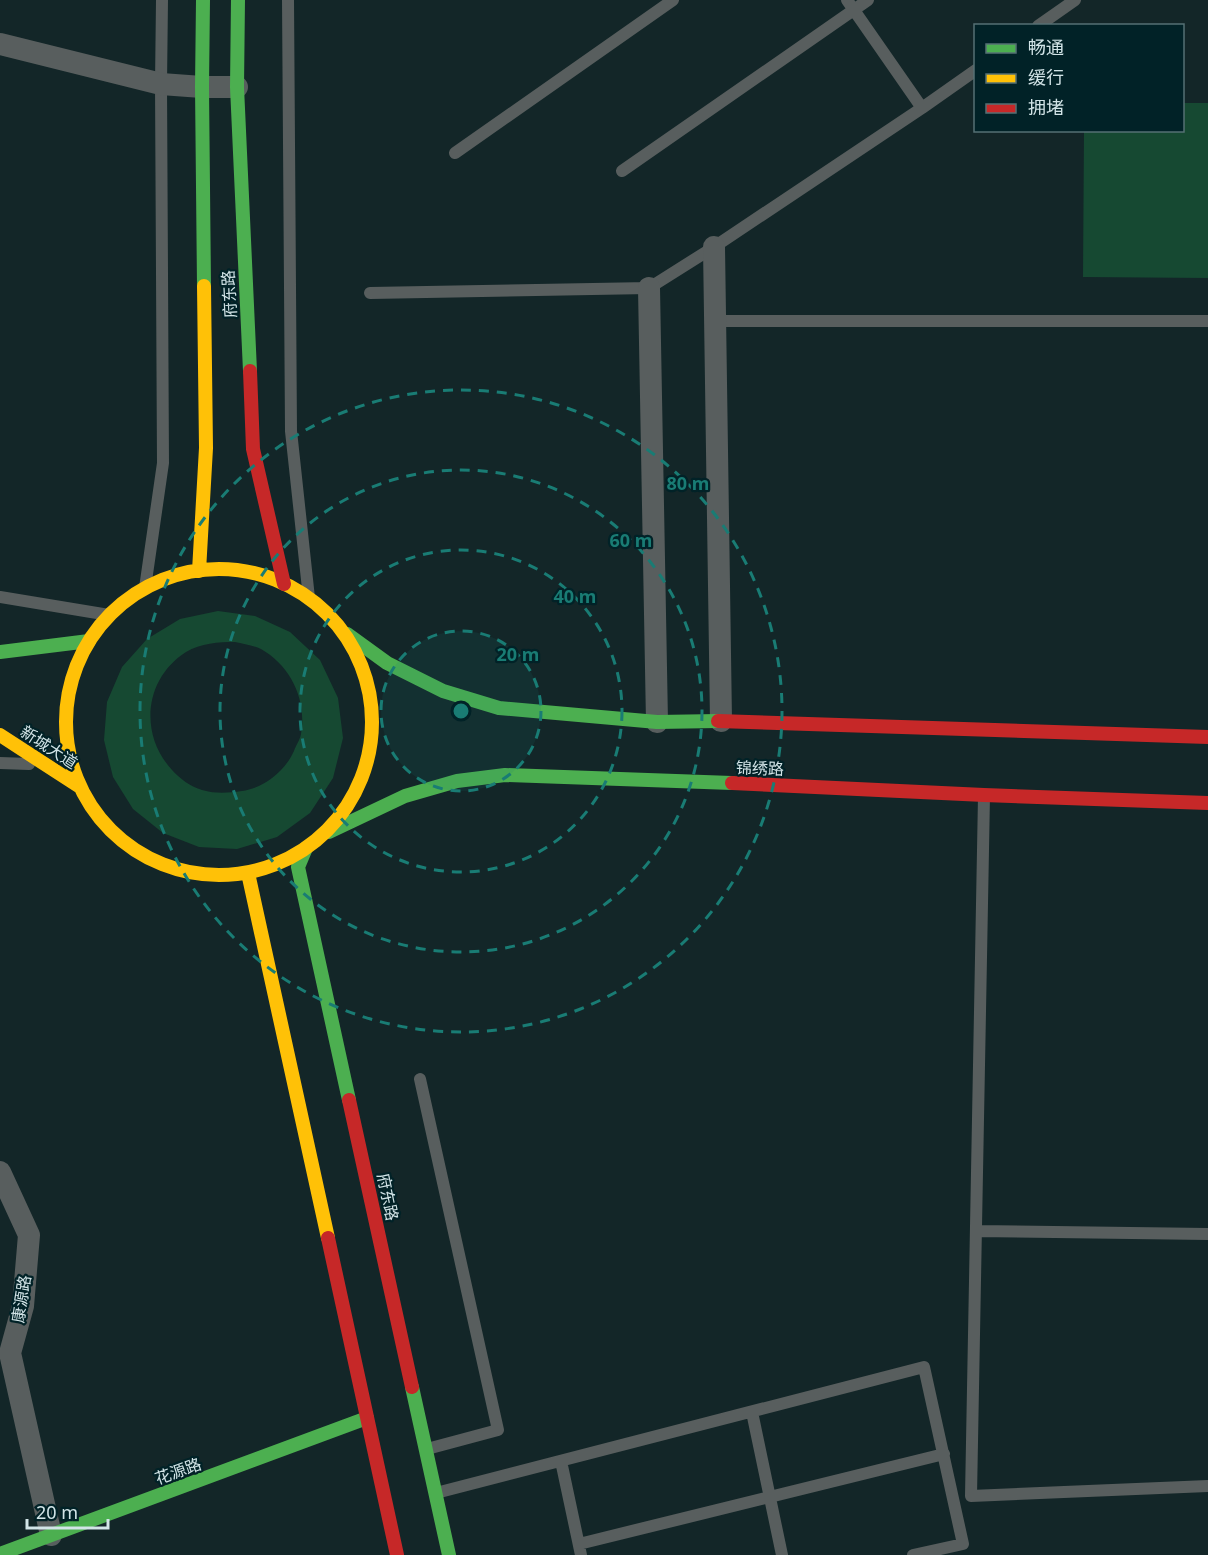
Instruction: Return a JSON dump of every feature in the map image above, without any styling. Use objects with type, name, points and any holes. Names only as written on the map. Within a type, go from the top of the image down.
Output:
[{"type":"main road","name":"府东路","points":[[198,571],[207,448],[203,0]]},
{"type":"main road","name":"府东路","points":[[237,0],[237,87],[253,449],[284,584]]},
{"type":"main road","points":[[340,628],[360,661],[372,707],[372,738],[361,781],[344,811],[322,835],[306,848],[285,860],[248,873],[227,875],[188,872],[145,856],[124,843],[100,819],[80,787],[67,748],[65,714],[74,673],[89,641],[109,615],[145,588],[169,577],[198,571],[230,570],[262,575],[284,584],[309,598],[340,628],[387,663],[443,691],[499,708],[657,722],[721,721],[1208,737]]},
{"type":"main road","points":[[0,652],[89,641]]},
{"type":"main road","name":"新城大道","points":[[0,735],[80,787]]},
{"type":"main road","name":"锦绣路","points":[[322,835],[405,796],[457,781],[506,775],[1208,803]]},
{"type":"main road","name":"府东路","points":[[306,848],[298,867],[449,1555]]},
{"type":"main road","points":[[248,873],[397,1555]]},
{"type":"main road","name":"花源路","points":[[0,1554],[367,1419]]},
{"type":"street","points":[[0,44],[161,84],[237,87]]},
{"type":"street","points":[[714,247],[721,721]]},
{"type":"street","points":[[649,288],[657,722]]},
{"type":"street","name":"康源路","points":[[0,1172],[29,1235],[22,1306],[9,1353],[51,1535]]},
{"type":"lane","points":[[145,588],[163,463],[162,0]]},
{"type":"lane","points":[[288,0],[291,431],[309,598]]},
{"type":"lane","points":[[455,153],[673,0]]},
{"type":"lane","points":[[622,171],[850,5],[868,0]]},
{"type":"lane","points":[[1041,24],[1075,0]]},
{"type":"lane","points":[[850,5],[922,108]]},
{"type":"lane","points":[[370,293],[649,288],[922,108],[974,71]]},
{"type":"lane","points":[[716,321],[1208,321]]},
{"type":"lane","points":[[0,597],[109,615]]},
{"type":"lane","points":[[0,763],[45,765]]},
{"type":"lane","points":[[984,795],[971,1496],[1208,1486]]},
{"type":"lane","points":[[420,1079],[498,1430],[426,1449]]},
{"type":"lane","points":[[976,1231],[1208,1234]]},
{"type":"lane","points":[[436,1493],[924,1367],[963,1544],[913,1555]]},
{"type":"lane","points":[[752,1412],[782,1555]]},
{"type":"lane","points":[[561,1461],[580,1550],[770,1497],[944,1455]]},
{"type":"green space","points":[[1184,103],[1208,103],[1208,278],[1083,277],[1084,132],[1184,132]]},
{"type":"green space","points":[[218,611],[255,616],[290,632],[320,660],[338,698],[343,738],[333,778],[310,813],[277,837],[237,849],[199,847],[163,833],[133,809],[113,777],[104,740],[107,702],[122,667],[147,639],[180,619]],"holes":[[[235,642],[261,649],[272,656],[288,674],[302,709],[301,734],[285,765],[266,782],[242,791],[222,793],[207,791],[194,787],[182,779],[161,756],[154,740],[151,724],[154,692],[161,677],[172,663],[186,652],[210,644]]]},
{"type":"traffic: fast","points":[[203,0],[204,286]]},
{"type":"traffic: fast","points":[[238,0],[237,87],[250,371]]},
{"type":"traffic: fast","points":[[347,634],[387,663],[443,691],[499,708],[657,722],[718,721]]},
{"type":"traffic: fast","points":[[0,652],[89,641]]},
{"type":"traffic: fast","points":[[329,832],[405,796],[457,781],[505,775],[732,783]]},
{"type":"traffic: fast","points":[[306,848],[298,867],[349,1100]]},
{"type":"traffic: fast","points":[[412,1387],[449,1555]]},
{"type":"traffic: fast","points":[[0,1554],[367,1418]]},
{"type":"traffic: slow","points":[[199,571],[206,448],[204,286]]},
{"type":"traffic: slow","points":[[219,569],[249,572],[277,581],[304,595],[327,614],[346,637],[360,664],[369,692],[372,722],[369,752],[360,780],[346,807],[327,830],[304,849],[277,863],[249,872],[219,875],[189,872],[161,863],[134,849],[111,830],[92,807],[78,780],[69,752],[66,722],[69,692],[78,664],[92,637],[111,614],[134,595],[161,581],[189,572],[219,569]]},
{"type":"traffic: slow","points":[[0,735],[80,787]]},
{"type":"traffic: slow","points":[[248,873],[328,1238]]},
{"type":"traffic: jam","points":[[250,371],[253,449],[284,584]]},
{"type":"traffic: jam","points":[[718,721],[1208,737]]},
{"type":"traffic: jam","points":[[732,783],[1208,803]]},
{"type":"traffic: jam","points":[[349,1100],[412,1387]]},
{"type":"traffic: jam","points":[[328,1238],[397,1555]]}]
